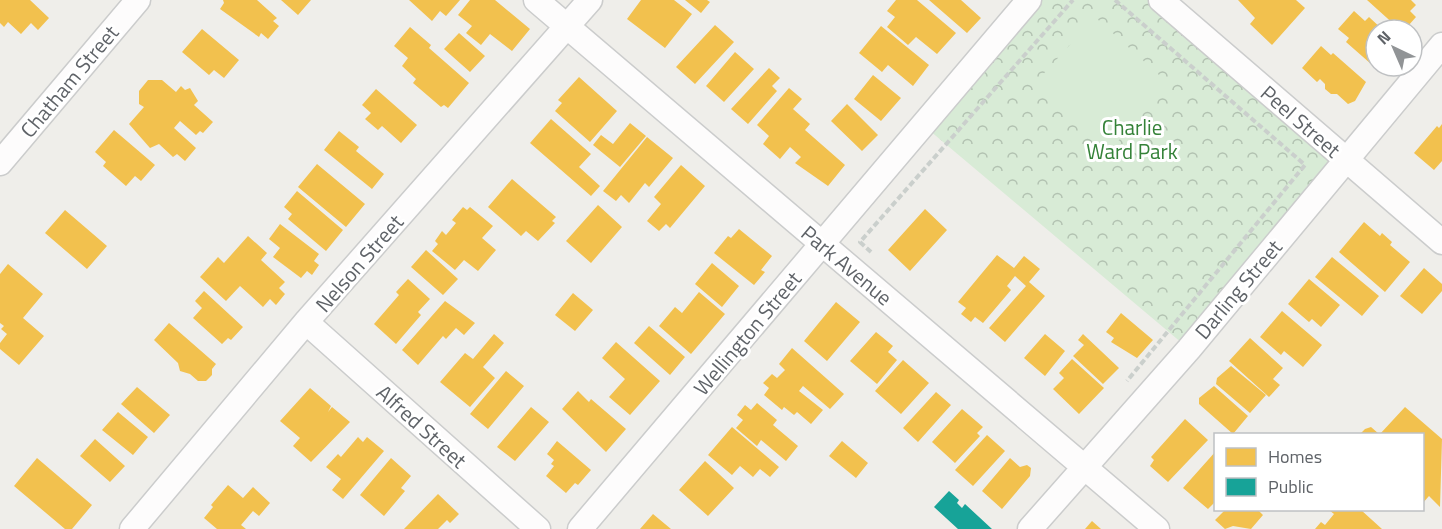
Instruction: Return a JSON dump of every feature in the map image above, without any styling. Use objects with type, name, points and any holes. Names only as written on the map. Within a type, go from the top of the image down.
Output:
[{"type":"street","name":"Chatham Street","points":[[0,163],[138,0]]},
{"type":"street","name":"Park Avenue","points":[[536,0],[1082,468],[1157,529]]},
{"type":"street","name":"Nelson Street","points":[[132,529],[306,322],[590,0]]},
{"type":"street","name":"Wellington Street","points":[[580,529],[1029,0]]},
{"type":"street","name":"Peel Street","points":[[1161,0],[1442,242]]},
{"type":"street","name":"Darling Street","points":[[1030,529],[1189,349],[1442,45]]},
{"type":"street","name":"Alfred Street","points":[[306,322],[538,529]]},
{"type":"path","points":[[878,258],[860,242],[1073,0]]},
{"type":"path","points":[[1115,0],[1305,165],[1126,382]]},
{"type":"green space","name":"Charlie Ward Park","points":[[1029,0],[1161,0],[1346,159],[1189,349],[923,125]]},
{"type":"green space","points":[[1095,17],[1169,84],[1112,148],[1037,81]]},
{"type":"building: Homes","points":[[0,0],[30,0],[49,18],[38,30],[31,23],[21,34],[8,22],[4,27],[0,23]]},
{"type":"building: Homes","points":[[223,0],[257,0],[277,18],[273,21],[279,26],[268,39],[261,33],[259,37],[220,9],[224,3]]},
{"type":"building: Homes","points":[[281,0],[311,0],[298,15]]},
{"type":"building: Homes","points":[[409,0],[460,0],[446,16],[440,11],[432,21]]},
{"type":"building: Homes","points":[[470,0],[495,0],[530,29],[512,51],[490,34],[481,45],[466,33],[472,26],[458,15]]},
{"type":"building: Homes","points":[[641,0],[674,0],[692,14],[665,48],[627,19]]},
{"type":"building: Homes","points":[[685,0],[707,0],[710,2],[701,13]]},
{"type":"building: Homes","points":[[896,0],[917,0],[956,33],[937,54],[916,37],[908,45],[887,27],[895,17],[887,11]]},
{"type":"building: Homes","points":[[929,0],[961,0],[981,18],[967,33]]},
{"type":"building: Homes","points":[[1238,0],[1296,0],[1305,8],[1272,45],[1250,24],[1255,18]]},
{"type":"building: Homes","points":[[1367,0],[1411,0],[1416,5],[1410,11],[1415,18],[1387,18]]},
{"type":"building: Homes","points":[[1354,11],[1364,20],[1364,58],[1346,42],[1349,38],[1338,29]]},
{"type":"building: Homes","points":[[715,25],[734,42],[695,84],[676,67]]},
{"type":"building: Homes","points":[[881,26],[929,65],[913,86],[888,65],[882,72],[859,53]]},
{"type":"building: Homes","points":[[410,27],[431,45],[429,48],[469,83],[448,108],[444,105],[441,107],[413,83],[416,79],[402,66],[408,58],[394,46]]},
{"type":"building: Homes","points":[[202,29],[239,60],[224,78],[214,70],[209,75],[182,52]]},
{"type":"building: Homes","points":[[459,33],[485,56],[470,72],[444,49]]},
{"type":"building: Homes","points":[[1321,46],[1331,55],[1333,53],[1366,82],[1355,101],[1348,104],[1337,94],[1331,94],[1325,89],[1325,84],[1320,79],[1317,82],[1302,68]]},
{"type":"building: Homes","points":[[735,52],[754,69],[724,102],[706,86]]},
{"type":"building: Homes","points":[[769,68],[780,78],[772,86],[777,91],[748,124],[731,109]]},
{"type":"building: Homes","points":[[873,75],[901,98],[881,121],[854,99]]},
{"type":"building: Homes","points":[[579,77],[617,111],[590,142],[555,111],[562,103],[558,100]]},
{"type":"building: Homes","points":[[148,80],[162,80],[176,92],[181,86],[185,90],[190,88],[198,101],[194,105],[213,122],[203,133],[200,131],[196,135],[180,121],[174,128],[196,148],[185,161],[177,154],[173,157],[159,144],[150,148],[129,124],[144,107],[139,104],[139,91]]},
{"type":"building: Homes","points":[[789,88],[802,99],[793,109],[810,124],[805,130],[845,165],[828,186],[795,163],[801,157],[790,147],[780,159],[763,144],[769,136],[757,125]]},
{"type":"building: Homes","points":[[376,89],[417,125],[401,143],[382,126],[378,130],[365,119],[371,113],[362,105]]},
{"type":"building: Homes","points":[[847,104],[878,135],[862,151],[831,121]]},
{"type":"building: Homes","points":[[551,119],[591,154],[579,167],[600,186],[591,196],[530,143]]},
{"type":"building: Homes","points":[[630,123],[646,136],[620,167],[593,145],[601,135],[613,144]]},
{"type":"building: Homes","points":[[1442,124],[1442,161],[1434,170],[1414,153],[1437,126],[1439,128]]},
{"type":"building: Homes","points":[[114,130],[155,165],[141,181],[135,176],[126,186],[103,166],[106,162],[95,152]]},
{"type":"building: Homes","points":[[339,131],[359,147],[356,151],[384,174],[372,189],[324,150]]},
{"type":"building: Homes","points":[[647,137],[673,158],[649,187],[645,183],[629,203],[621,195],[616,201],[603,191]]},
{"type":"building: Homes","points":[[317,164],[365,204],[346,227],[298,187]]},
{"type":"building: Homes","points":[[681,165],[705,186],[670,228],[666,224],[659,231],[647,221],[661,204],[654,197]]},
{"type":"building: Homes","points":[[512,179],[556,217],[552,221],[555,223],[538,241],[526,231],[521,236],[488,207]]},
{"type":"building: Homes","points":[[297,191],[343,230],[326,251],[288,219],[292,214],[284,207]]},
{"type":"building: Homes","points":[[598,205],[622,227],[591,263],[566,241]]},
{"type":"building: Homes","points":[[463,207],[467,210],[470,207],[493,226],[482,238],[496,250],[478,271],[464,260],[455,270],[432,251],[438,244],[435,241],[442,231],[446,235],[456,223],[452,220]]},
{"type":"building: Homes","points":[[925,209],[947,230],[910,271],[888,250]]},
{"type":"building: Homes","points":[[65,210],[107,246],[87,269],[45,233]]},
{"type":"building: Homes","points":[[1364,222],[1380,236],[1382,233],[1392,242],[1390,245],[1410,262],[1385,292],[1339,252]]},
{"type":"building: Homes","points":[[280,224],[319,254],[314,261],[319,265],[312,275],[307,271],[301,278],[273,257],[280,248],[269,239]]},
{"type":"building: Homes","points":[[739,229],[772,256],[761,270],[765,272],[754,285],[714,253],[728,236],[731,238]]},
{"type":"building: Homes","points":[[248,236],[267,253],[261,260],[285,282],[279,288],[285,294],[276,305],[270,299],[263,307],[240,286],[226,301],[200,277],[218,257],[224,263]]},
{"type":"building: Homes","points":[[426,250],[458,279],[443,295],[411,267]]},
{"type":"building: Homes","points":[[997,255],[1014,268],[1024,256],[1040,269],[1029,282],[1045,296],[1005,342],[989,328],[1026,286],[1015,276],[1007,286],[1011,290],[983,323],[975,317],[971,322],[961,314],[966,308],[958,302]]},
{"type":"building: Homes","points":[[1332,257],[1379,296],[1362,316],[1315,277]]},
{"type":"building: Homes","points":[[712,263],[739,286],[722,307],[695,284]]},
{"type":"building: Homes","points":[[8,264],[43,294],[23,318],[44,336],[19,365],[0,349],[0,343],[7,334],[1,329],[4,326],[0,323],[0,274]]},
{"type":"building: Homes","points":[[1424,268],[1442,284],[1442,291],[1422,314],[1400,296]]},
{"type":"building: Homes","points":[[408,279],[430,299],[418,312],[421,315],[396,344],[374,324],[399,295],[396,292]]},
{"type":"building: Homes","points":[[1309,279],[1340,305],[1321,327],[1312,319],[1309,322],[1288,304]]},
{"type":"building: Homes","points":[[204,291],[243,327],[231,340],[228,338],[222,344],[193,318],[202,308],[195,301]]},
{"type":"building: Homes","points":[[699,292],[725,314],[691,354],[659,326],[675,307],[682,313]]},
{"type":"building: Homes","points":[[573,293],[593,310],[575,331],[555,315]]},
{"type":"building: Homes","points":[[445,301],[475,323],[464,335],[456,328],[446,339],[443,336],[418,365],[402,350]]},
{"type":"building: Homes","points":[[836,302],[860,322],[827,361],[804,341]]},
{"type":"building: Homes","points":[[1282,311],[1322,345],[1303,367],[1284,351],[1281,355],[1260,337]]},
{"type":"building: Homes","points":[[1121,313],[1153,340],[1137,358],[1111,342],[1114,338],[1106,332]]},
{"type":"building: Homes","points":[[169,323],[216,364],[212,369],[212,375],[206,381],[198,381],[190,374],[180,371],[178,363],[154,340]]},
{"type":"building: Homes","points":[[649,326],[685,357],[670,375],[634,343]]},
{"type":"building: Homes","points":[[876,332],[893,346],[888,352],[897,360],[877,384],[850,361]]},
{"type":"building: Homes","points":[[494,334],[504,343],[483,367],[495,378],[470,407],[440,382],[465,353],[473,359]]},
{"type":"building: Homes","points":[[1045,334],[1065,351],[1045,376],[1024,358]]},
{"type":"building: Homes","points":[[1083,334],[1119,368],[1103,384],[1073,356],[1084,345],[1078,340]]},
{"type":"building: Homes","points":[[1250,338],[1283,368],[1273,379],[1280,385],[1269,397],[1229,361]]},
{"type":"building: Homes","points":[[616,342],[660,381],[630,415],[609,397],[625,379],[602,358]]},
{"type":"building: Homes","points":[[792,348],[844,394],[830,409],[803,386],[799,391],[823,410],[811,424],[797,412],[794,415],[784,407],[782,410],[764,395],[769,388],[763,383],[772,374],[777,378],[785,370],[779,364]]},
{"type":"building: Homes","points":[[1072,359],[1104,388],[1079,414],[1053,389],[1064,378],[1059,373]]},
{"type":"building: Homes","points":[[903,360],[929,383],[901,414],[875,391]]},
{"type":"building: Homes","points":[[1231,366],[1266,395],[1250,413],[1216,384],[1217,378]]},
{"type":"building: Homes","points":[[506,371],[524,386],[488,429],[470,414]]},
{"type":"building: Homes","points":[[1214,386],[1248,416],[1232,433],[1199,404],[1199,398]]},
{"type":"building: Homes","points":[[137,387],[170,415],[154,433],[121,404]]},
{"type":"building: Homes","points":[[310,388],[331,406],[328,412],[332,407],[350,422],[311,462],[293,446],[300,438],[280,421]]},
{"type":"building: Homes","points":[[578,391],[626,429],[606,452],[562,409]]},
{"type":"building: Homes","points":[[936,392],[951,405],[918,442],[903,428]]},
{"type":"building: Homes","points":[[757,403],[777,420],[773,425],[798,446],[786,461],[761,440],[757,446],[736,428],[743,420],[737,415],[745,405],[751,410]]},
{"type":"building: Homes","points":[[531,407],[549,422],[515,461],[497,447]]},
{"type":"building: Homes","points":[[1405,407],[1442,439],[1440,507],[1429,496],[1424,502],[1424,433],[1381,433]]},
{"type":"building: Homes","points":[[962,409],[983,427],[977,433],[980,436],[955,463],[932,442]]},
{"type":"building: Homes","points":[[118,412],[148,437],[133,455],[102,430]]},
{"type":"building: Homes","points":[[1185,419],[1208,440],[1168,482],[1150,466],[1154,460],[1151,457]]},
{"type":"building: Homes","points":[[732,427],[779,467],[770,477],[760,469],[753,477],[740,466],[732,475],[708,455]]},
{"type":"building: Homes","points":[[1371,427],[1378,433],[1361,433]]},
{"type":"building: Homes","points":[[987,435],[1005,451],[973,486],[955,470]]},
{"type":"building: Homes","points":[[358,437],[363,442],[367,437],[384,451],[343,499],[332,490],[341,479],[326,467],[338,454],[341,457]]},
{"type":"building: Homes","points":[[95,439],[125,466],[110,482],[80,456]]},
{"type":"building: Homes","points":[[557,441],[591,470],[578,485],[575,483],[566,493],[546,476],[554,466],[551,464],[554,460],[547,454]]},
{"type":"building: Homes","points":[[842,441],[868,463],[856,478],[829,456]]},
{"type":"building: Homes","points":[[1214,453],[1214,503],[1208,509],[1183,488]]},
{"type":"building: Homes","points":[[37,458],[92,505],[72,529],[65,529],[14,486]]},
{"type":"building: Homes","points":[[391,458],[411,476],[401,488],[405,491],[384,516],[360,495]]},
{"type":"building: Homes","points":[[1010,458],[1020,467],[1027,465],[1031,468],[1030,476],[1002,509],[982,491]]},
{"type":"building: Homes","points":[[705,461],[734,488],[708,516],[679,490]]},
{"type":"building: Homes","points":[[228,485],[243,498],[253,487],[270,503],[259,516],[253,511],[241,525],[246,529],[217,529],[204,518],[213,507],[211,505]]},
{"type":"building: Homes","points":[[438,494],[459,514],[450,523],[447,520],[438,529],[404,529]]},
{"type":"building: Homes","points":[[1224,511],[1259,511],[1263,515],[1251,529],[1233,526],[1225,529],[1215,520]]},
{"type":"building: Homes","points":[[1330,511],[1362,511],[1382,529],[1315,529],[1321,522],[1325,525],[1334,514]]},
{"type":"building: Homes","points":[[653,514],[671,529],[640,529]]},
{"type":"building: Homes","points":[[1092,521],[1101,529],[1085,529]]},
{"type":"building: Public","points":[[949,491],[959,500],[957,503],[962,508],[965,504],[992,529],[958,529],[934,507]]}]
